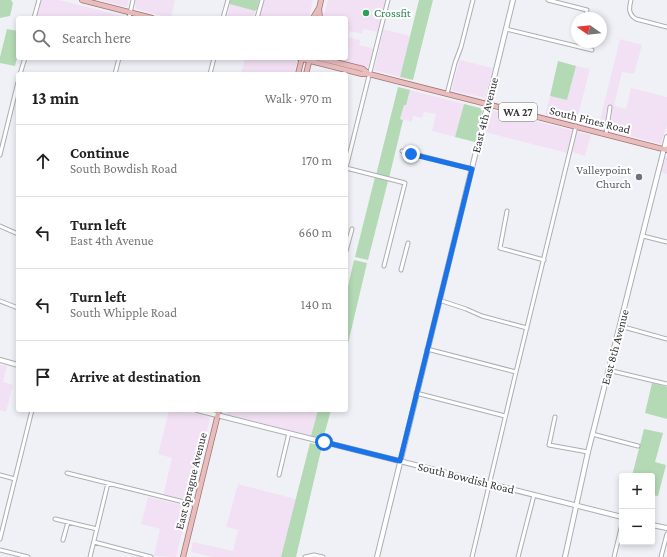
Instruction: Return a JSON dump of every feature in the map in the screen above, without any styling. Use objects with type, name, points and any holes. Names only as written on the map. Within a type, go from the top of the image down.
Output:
[{"type":"main road","points":[[83,0],[145,16]]},
{"type":"main road","points":[[314,16],[321,0]]},
{"type":"main road","points":[[319,6],[320,16]]},
{"type":"main road","points":[[298,72],[301,60]]},
{"type":"main road","points":[[307,72],[310,60]]},
{"type":"main road","name":"South Pines Road","points":[[313,60],[362,74],[369,74],[665,150]]},
{"type":"main road","name":"South Pines Road","points":[[327,60],[363,69],[369,74]]},
{"type":"main road","name":"East Sprague Avenue","points":[[183,557],[219,412]]},
{"type":"street","points":[[35,16],[39,0]]},
{"type":"street","points":[[129,16],[133,0]]},
{"type":"street","points":[[224,16],[228,0]]},
{"type":"street","points":[[258,16],[262,0]]},
{"type":"street","points":[[348,156],[388,0]]},
{"type":"street","points":[[448,94],[455,63],[461,47],[473,0]]},
{"type":"street","name":"East 4th Avenue","points":[[377,557],[513,0]]},
{"type":"street","points":[[548,0],[587,10],[586,12]]},
{"type":"street","points":[[631,0],[629,10],[630,14],[636,19],[667,27]]},
{"type":"street","points":[[506,29],[571,45]]},
{"type":"street","points":[[583,48],[592,50]]},
{"type":"street","points":[[21,72],[24,60]]},
{"type":"street","points":[[116,72],[118,60]]},
{"type":"street","points":[[210,72],[214,60]]},
{"type":"street","points":[[0,155],[16,90]]},
{"type":"street","points":[[606,134],[610,107]]},
{"type":"street","points":[[472,557],[576,126]]},
{"type":"street","name":"East 8th Avenue","points":[[565,557],[592,434],[665,150],[667,137]]},
{"type":"street","points":[[402,152],[472,169]]},
{"type":"street","points":[[348,169],[404,183],[384,266]]},
{"type":"street","points":[[507,212],[500,248],[544,260]]},
{"type":"street","points":[[0,226],[16,233]]},
{"type":"street","points":[[348,244],[352,229]]},
{"type":"street","points":[[643,236],[667,242]]},
{"type":"street","points":[[401,270],[408,243]]},
{"type":"street","points":[[439,300],[466,308],[482,316],[527,328]]},
{"type":"street","points":[[0,301],[16,307]]},
{"type":"street","points":[[620,326],[667,338]]},
{"type":"street","points":[[427,349],[516,372]]},
{"type":"street","points":[[0,360],[16,364]]},
{"type":"street","points":[[608,370],[667,384]]},
{"type":"street","points":[[416,393],[505,416]]},
{"type":"street","points":[[0,539],[32,412]]},
{"type":"street","name":"South Bowdish Road","points":[[203,412],[619,516]]},
{"type":"street","points":[[555,418],[549,445],[588,452]]},
{"type":"street","points":[[279,474],[289,433]]},
{"type":"street","points":[[592,434],[638,446]]},
{"type":"street","points":[[67,473],[196,505]]},
{"type":"street","points":[[0,475],[15,479]]},
{"type":"street","points":[[90,557],[108,483]]},
{"type":"street","points":[[518,557],[534,495]]},
{"type":"street","points":[[55,519],[97,529]]},
{"type":"street","points":[[63,540],[68,522]]},
{"type":"street","points":[[655,526],[667,528]]},
{"type":"street","points":[[661,557],[667,534]]},
{"type":"street","points":[[614,557],[619,536]]},
{"type":"street","points":[[94,542],[151,557]]},
{"type":"street","points":[[0,550],[28,557]]},
{"type":"street","points":[[305,557],[314,555],[323,557]]},
{"type":"shaded area","points":[[41,0],[59,0],[123,16],[37,16]]},
{"type":"shaded area","points":[[100,0],[129,0],[126,7]]},
{"type":"shaded area","points":[[136,0],[175,0],[171,16],[163,16],[136,9]]},
{"type":"shaded area","points":[[263,0],[313,0],[309,16],[259,16]]},
{"type":"shaded area","points":[[328,0],[386,0],[378,32],[363,29],[362,34],[350,31],[348,37],[348,16],[324,16]]},
{"type":"shaded area","points":[[230,4],[255,11],[254,16],[227,16]]},
{"type":"shaded area","points":[[383,29],[410,36],[400,77],[374,70]]},
{"type":"shaded area","points":[[348,37],[360,40],[359,45],[374,49],[368,67],[365,68],[335,60],[348,60]]},
{"type":"shaded area","points":[[620,39],[642,45],[634,74],[622,72],[614,106],[626,109],[631,88],[667,97],[667,124],[661,144],[598,128]]},
{"type":"shaded area","points":[[244,60],[296,60],[297,63],[295,72],[242,72]]},
{"type":"shaded area","points":[[460,60],[493,68],[485,98],[453,91],[452,89]]},
{"type":"shaded area","points":[[576,66],[590,69],[576,123],[545,115],[550,96],[567,100]]},
{"type":"shaded area","points":[[410,90],[464,104],[455,137],[432,131],[436,114],[424,112],[422,118],[413,116],[412,122],[400,119]]},
{"type":"shaded area","points":[[491,110],[591,135],[585,156],[572,152],[571,154],[484,132],[488,111]]},
{"type":"shaded area","points":[[667,156],[667,174],[661,172],[664,159]]},
{"type":"shaded area","points":[[0,365],[7,366],[3,382],[13,385],[6,412],[0,410]]},
{"type":"shaded area","points":[[168,412],[190,412],[208,417],[210,419],[189,502],[163,496],[172,458],[158,454]]},
{"type":"shaded area","points":[[226,412],[285,412],[281,428],[227,414]]},
{"type":"shaded area","points":[[285,412],[317,412],[311,436],[281,428]]},
{"type":"shaded area","points":[[238,484],[296,499],[281,557],[212,557],[191,552],[193,542],[233,551],[238,530],[226,527]]},
{"type":"shaded area","points":[[148,497],[186,506],[188,508],[176,557],[154,556],[160,529],[141,524]]},
{"type":"green space","points":[[0,0],[11,0],[13,3],[10,16],[0,18]]},
{"type":"green space","points":[[230,0],[259,0],[255,11],[230,4]]},
{"type":"green space","points":[[419,0],[433,0],[413,80],[400,77]]},
{"type":"green space","points":[[7,29],[16,31],[16,60],[15,66],[0,63],[0,57]]},
{"type":"green space","points":[[558,61],[576,66],[567,100],[550,96]]},
{"type":"green space","points":[[398,87],[410,90],[400,119],[403,120],[389,178],[376,175]]},
{"type":"green space","points":[[464,104],[480,108],[482,111],[475,142],[455,137]]},
{"type":"green space","points":[[375,177],[388,181],[368,260],[355,257]]},
{"type":"green space","points":[[354,260],[367,263],[348,344],[348,286]]},
{"type":"green space","points":[[652,383],[667,387],[667,419],[645,413]]},
{"type":"green space","points":[[317,412],[330,412],[323,439],[311,436]]},
{"type":"green space","points":[[644,429],[663,433],[655,462],[666,465],[658,496],[655,496],[655,473],[633,473]]},
{"type":"green space","points":[[310,443],[322,446],[296,557],[281,557]]},
{"type":"place","name":"Crossfit","points":[[366,13]]},
{"type":"place","name":"Valleypoint Church","points":[[639,177]]},
{"type":"route","points":[[324,442],[400,461],[472,169],[411,154]]}]
